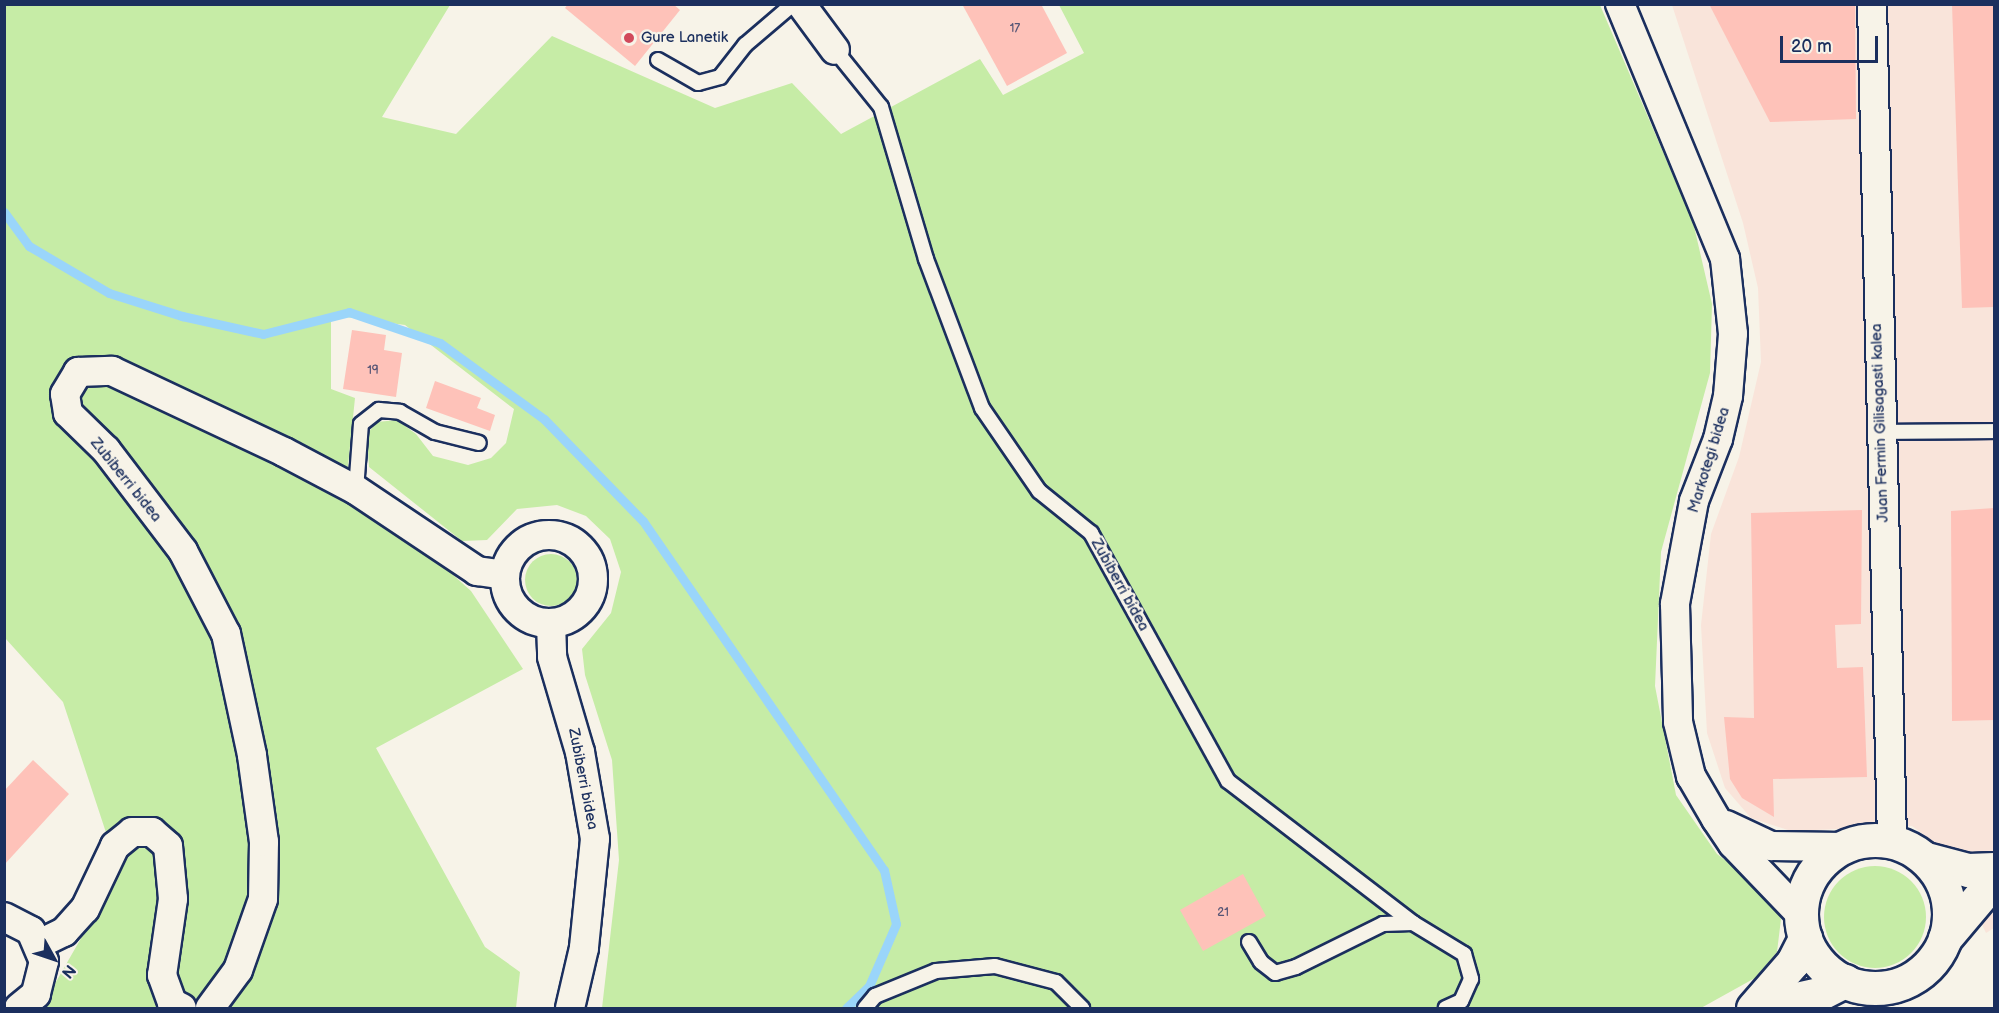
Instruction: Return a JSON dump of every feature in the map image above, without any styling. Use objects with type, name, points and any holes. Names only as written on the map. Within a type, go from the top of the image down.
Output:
[{"type":"main road","points":[[1754,1008],[1793,962],[1803,926],[1804,891],[1815,871],[1842,847],[1867,839],[1892,841],[1926,859],[1968,870],[1995,869]]},
{"type":"main road","points":[[1926,859],[1937,872],[1949,904],[1945,939]]},
{"type":"main road","points":[[1803,926],[1814,956],[1845,981],[1864,987],[1904,981],[1922,971],[1945,939],[1995,880]]},
{"type":"main road","points":[[1754,1008],[1819,994],[1845,981]]},
{"type":"street","points":[[801,4],[835,50]]},
{"type":"street","name":"Markotegi bidea","points":[[1620,4],[1725,259],[1733,334],[1728,396],[1718,439],[1694,501],[1675,604],[1678,722],[1691,776],[1716,819],[1733,844],[1803,926]]},
{"type":"street","name":"Juan Fermin Gilisagasti kalea","points":[[1872,4],[1880,432],[1892,841]]},
{"type":"street","name":"Zubiberri bidea","points":[[210,1008],[238,970],[263,899],[264,842],[252,755],[226,634],[183,551],[106,450],[68,414],[65,394],[78,372],[112,371],[356,490],[477,571],[505,575]]},
{"type":"street","points":[[548,534],[577,544],[592,566],[591,596],[574,617],[550,623],[537,622],[522,615],[512,604],[505,575],[511,556],[532,538],[548,534]]},
{"type":"street","name":"Zubiberri bidea","points":[[550,623],[552,657],[580,752],[595,839],[584,948],[570,1008]]},
{"type":"street","name":"Markotegi bidea","points":[[1716,819],[1740,834],[1772,846],[1842,847]]},
{"type":"street","points":[[39,944],[64,932],[85,909],[115,846],[132,832],[152,832],[168,846],[173,899],[162,975],[172,1003],[182,1008]]},
{"type":"street","points":[[4,917],[31,931],[39,944],[44,961],[42,977],[36,994],[19,1008]]},
{"type":"lane","points":[[658,60],[698,83],[720,77],[745,45],[793,4]]},
{"type":"lane","name":"Zubiberri bidea","points":[[835,50],[881,107],[926,259],[982,408],[1039,491],[1091,533],[1228,782],[1413,923],[1464,954],[1470,979],[1461,1001],[1446,1008]]},
{"type":"lane","points":[[356,490],[361,424],[379,410],[400,412],[435,432],[479,443]]},
{"type":"lane","points":[[1880,432],[1995,431]]},
{"type":"lane","points":[[1249,942],[1261,962],[1275,973],[1296,967],[1383,924],[1413,923]]},
{"type":"lane","points":[[865,1008],[875,996],[936,971],[996,966],[1056,982],[1082,1008]]},
{"type":"shaded area","points":[[1672,5],[1994,5],[1994,928],[1986,933],[1946,851],[1912,826],[1791,831],[1751,818],[1725,788],[1707,733],[1701,625],[1711,534],[1739,457],[1761,362],[1758,288],[1743,223]]},
{"type":"green space","points":[[5,5],[450,5],[382,117],[456,134],[552,36],[715,108],[792,83],[841,134],[980,59],[1003,95],[1084,53],[1059,5],[1600,5],[1693,222],[1712,304],[1710,373],[1661,552],[1655,686],[1676,795],[1717,854],[1762,888],[1781,919],[1777,952],[1755,978],[1701,1008],[602,1008],[619,860],[612,760],[585,675],[582,649],[611,613],[621,572],[610,539],[586,516],[557,505],[517,509],[487,540],[462,541],[369,467],[367,434],[377,422],[397,420],[416,434],[433,456],[468,465],[491,458],[506,443],[514,409],[405,325],[331,315],[331,389],[355,398],[345,495],[415,541],[471,591],[523,669],[376,748],[485,947],[520,972],[516,1008],[41,1008],[119,872],[63,702],[5,638]]},
{"type":"green space","points":[[546,554],[556,554],[565,558],[573,566],[577,580],[573,594],[565,602],[556,606],[546,606],[537,602],[529,594],[525,585],[525,575],[529,566],[537,558]]},
{"type":"green space","points":[[1875,866],[1894,870],[1911,881],[1922,898],[1926,917],[1922,936],[1911,953],[1894,964],[1875,968],[1856,964],[1839,953],[1828,936],[1824,917],[1828,898],[1839,881],[1856,870]]},
{"type":"building","name":"Gure Lanetik","points":[[568,4],[673,4],[680,10],[635,66],[565,8]]},
{"type":"building","points":[[962,4],[1041,4],[1067,53],[1007,86]]},
{"type":"building","points":[[1709,4],[1855,4],[1856,119],[1770,122]]},
{"type":"building","points":[[1952,4],[1994,4],[1994,307],[1962,308]]},
{"type":"building","points":[[352,330],[386,335],[384,350],[402,353],[396,397],[343,389]]},
{"type":"building","points":[[435,381],[481,398],[477,408],[495,415],[490,431],[426,408]]},
{"type":"building","points":[[1994,508],[1994,720],[1952,721],[1951,511]]},
{"type":"building","points":[[1862,510],[1861,624],[1835,625],[1837,668],[1863,667],[1867,777],[1773,779],[1774,817],[1742,798],[1730,779],[1724,717],[1754,718],[1751,513]]},
{"type":"building","points":[[33,760],[69,794],[4,865],[4,791]]},
{"type":"building","points":[[1243,874],[1266,916],[1203,951],[1180,910]]},
{"type":"waterway","points":[[4,212],[29,246],[109,293],[182,316],[263,334],[349,312],[440,343],[544,419],[643,521],[884,870],[896,924],[869,986],[846,1008]]},
{"type":"place","name":"Gure Lanetik","points":[[629,38]]}]
